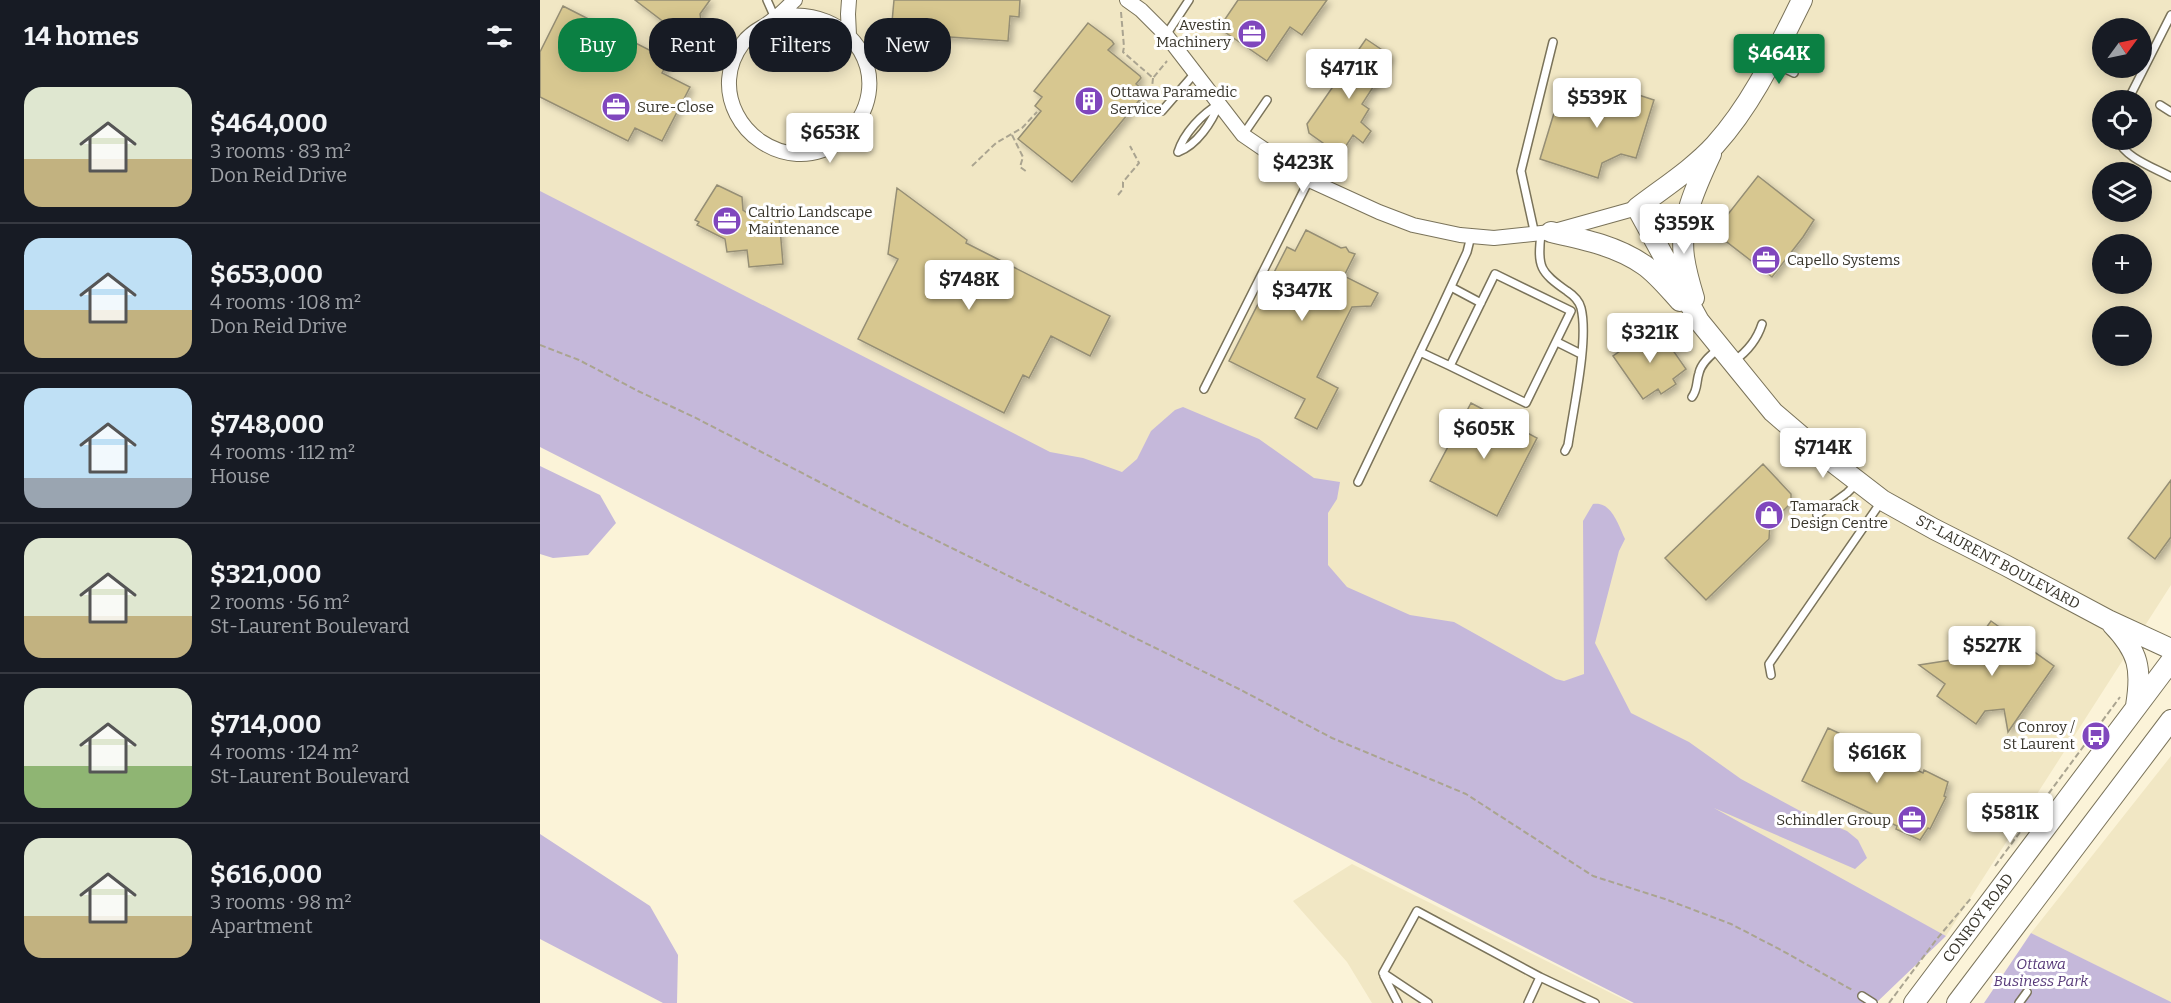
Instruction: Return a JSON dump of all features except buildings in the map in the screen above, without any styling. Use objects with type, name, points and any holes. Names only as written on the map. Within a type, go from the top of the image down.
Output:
[{"type":"street","points":[[775,18],[795,0]]},
{"type":"street","points":[[848,18],[849,0]]},
{"type":"street","points":[[1699,321],[1684,256],[1686,225],[1695,187],[1716,144],[1752,96],[1803,0]]},
{"type":"street","points":[[1124,6],[1141,10],[1166,35],[1243,135],[1309,180],[1340,196],[1413,225],[1494,238],[1542,234],[1637,208],[1716,144]]},
{"type":"street","points":[[775,18],[788,15],[810,15],[819,18]]},
{"type":"street","points":[[749,36],[742,44],[733,63],[729,83],[732,104],[740,121],[752,136],[767,147],[785,153],[821,151],[837,143],[854,129],[865,109],[870,87],[866,64],[860,48],[852,39]]},
{"type":"street","name":"ST-LAURENT BOULEVARD","points":[[1637,208],[1699,321],[1773,412],[1882,500],[2108,620],[2171,649]]},
{"type":"street","points":[[1542,234],[1591,241],[1645,265],[1699,321]]},
{"type":"street","points":[[2108,620],[2123,635],[2139,667],[2140,676],[2129,702]]},
{"type":"street","name":"CONROY ROAD","points":[[1914,1003],[2129,702],[2171,661]]},
{"type":"street","points":[[1957,1003],[2171,720]]},
{"type":"lane","points":[[767,0],[775,18]]},
{"type":"lane","points":[[1166,35],[1189,0]]},
{"type":"lane","points":[[2133,90],[2171,15]]},
{"type":"lane","points":[[1553,42],[1521,171],[1542,234],[1539,248],[1543,271],[1548,278],[1572,294],[1580,305],[1581,354],[1568,445],[1565,451]]},
{"type":"lane","points":[[1770,62],[1794,73]]},
{"type":"lane","points":[[1162,111],[1195,73]]},
{"type":"lane","points":[[1243,135],[1268,100]]},
{"type":"lane","points":[[1219,104],[1213,118],[1189,148],[1178,152],[1181,141],[1207,111],[1219,104]]},
{"type":"lane","points":[[2160,105],[2171,112]]},
{"type":"lane","points":[[2126,150],[2171,177]]},
{"type":"lane","points":[[1204,388],[1309,180]]},
{"type":"lane","points":[[1358,482],[1450,287],[1471,236]]},
{"type":"lane","points":[[1420,352],[1526,403],[1571,311],[1495,274],[1450,366]]},
{"type":"lane","points":[[1450,287],[1481,303]]},
{"type":"lane","points":[[1692,398],[1697,391],[1699,372],[1703,364],[1750,347],[1762,324]]},
{"type":"lane","points":[[1557,342],[1581,354]]},
{"type":"lane","points":[[1817,515],[1847,494],[1858,482]]},
{"type":"lane","points":[[1771,675],[1769,664],[1882,500]]},
{"type":"lane","points":[[1383,973],[1417,911],[1540,977],[1595,1003]]},
{"type":"lane","points":[[1383,973],[1398,1003]]},
{"type":"lane","points":[[1383,973],[1428,1003]]},
{"type":"lane","points":[[1528,1003],[1540,977]]},
{"type":"lane","points":[[2019,1003],[2027,992]]},
{"type":"lane","points":[[1862,996],[1873,1003]]},
{"type":"path","points":[[1124,6],[1125,47],[1123,52],[1153,78]]},
{"type":"path","points":[[1167,61],[1153,78],[1152,88],[1168,104]]},
{"type":"path","points":[[972,166],[996,142],[1022,128],[1037,112]]},
{"type":"path","points":[[1012,135],[1023,158],[1020,167],[1027,172]]},
{"type":"path","points":[[1118,195],[1124,189],[1123,182],[1139,162],[1130,146]]},
{"type":"path","points":[[540,345],[579,360],[694,417],[847,496],[1239,689],[1332,738],[1466,794],[1593,876],[1665,899],[1731,924],[1862,996]]},
{"type":"path","points":[[1994,867],[2129,702]]},
{"type":"path","points":[[1888,1003],[1972,896]]},
{"type":"shaded area","points":[[540,0],[2171,0],[2171,585],[1946,936],[678,267],[540,197]]},
{"type":"shaded area","points":[[2171,756],[2171,1003],[2031,933]]},
{"type":"shaded area","points":[[1352,864],[1631,1003],[1372,1003],[1347,962],[1293,901]]},
{"type":"green space","points":[[540,191],[1050,452],[1083,458],[1122,472],[1137,459],[1151,431],[1175,410],[1183,407],[1259,439],[1314,478],[1340,482],[1337,499],[1328,513],[1328,565],[1347,587],[1410,615],[1454,622],[1556,679],[1564,681],[1584,674],[1583,521],[1593,504],[1605,506],[1614,515],[1625,539],[1619,551],[1595,643],[1631,713],[1689,742],[1741,779],[1804,813],[1847,831],[1858,840],[1867,858],[1855,869],[1714,808],[1946,936],[1876,1003],[1634,1003],[540,447]]},
{"type":"green space","points":[[540,466],[600,495],[616,523],[588,555],[553,558],[540,554]]},
{"type":"green space","points":[[540,834],[650,906],[678,955],[677,1003],[663,1003],[540,939]]},
{"type":"green space","name":"Ottawa Business Park","points":[[2031,933],[2171,1002],[2171,1003],[1984,1003]]},
{"type":"place","name":"Avestin Machinery","points":[[1252,34]]},
{"type":"place","name":"Ottawa Paramedic Service","points":[[1089,101]]},
{"type":"place","name":"Sure-Close","points":[[616,107]]},
{"type":"place","name":"Caltrio Landscape Maintenance","points":[[727,221]]},
{"type":"place","name":"Capello Systems","points":[[1766,260]]},
{"type":"place","name":"Tamarack Design Centre","points":[[1769,515]]},
{"type":"place","name":"Conroy / St Laurent","points":[[2096,736]]},
{"type":"place","name":"Schindler Group","points":[[1912,820]]}]
